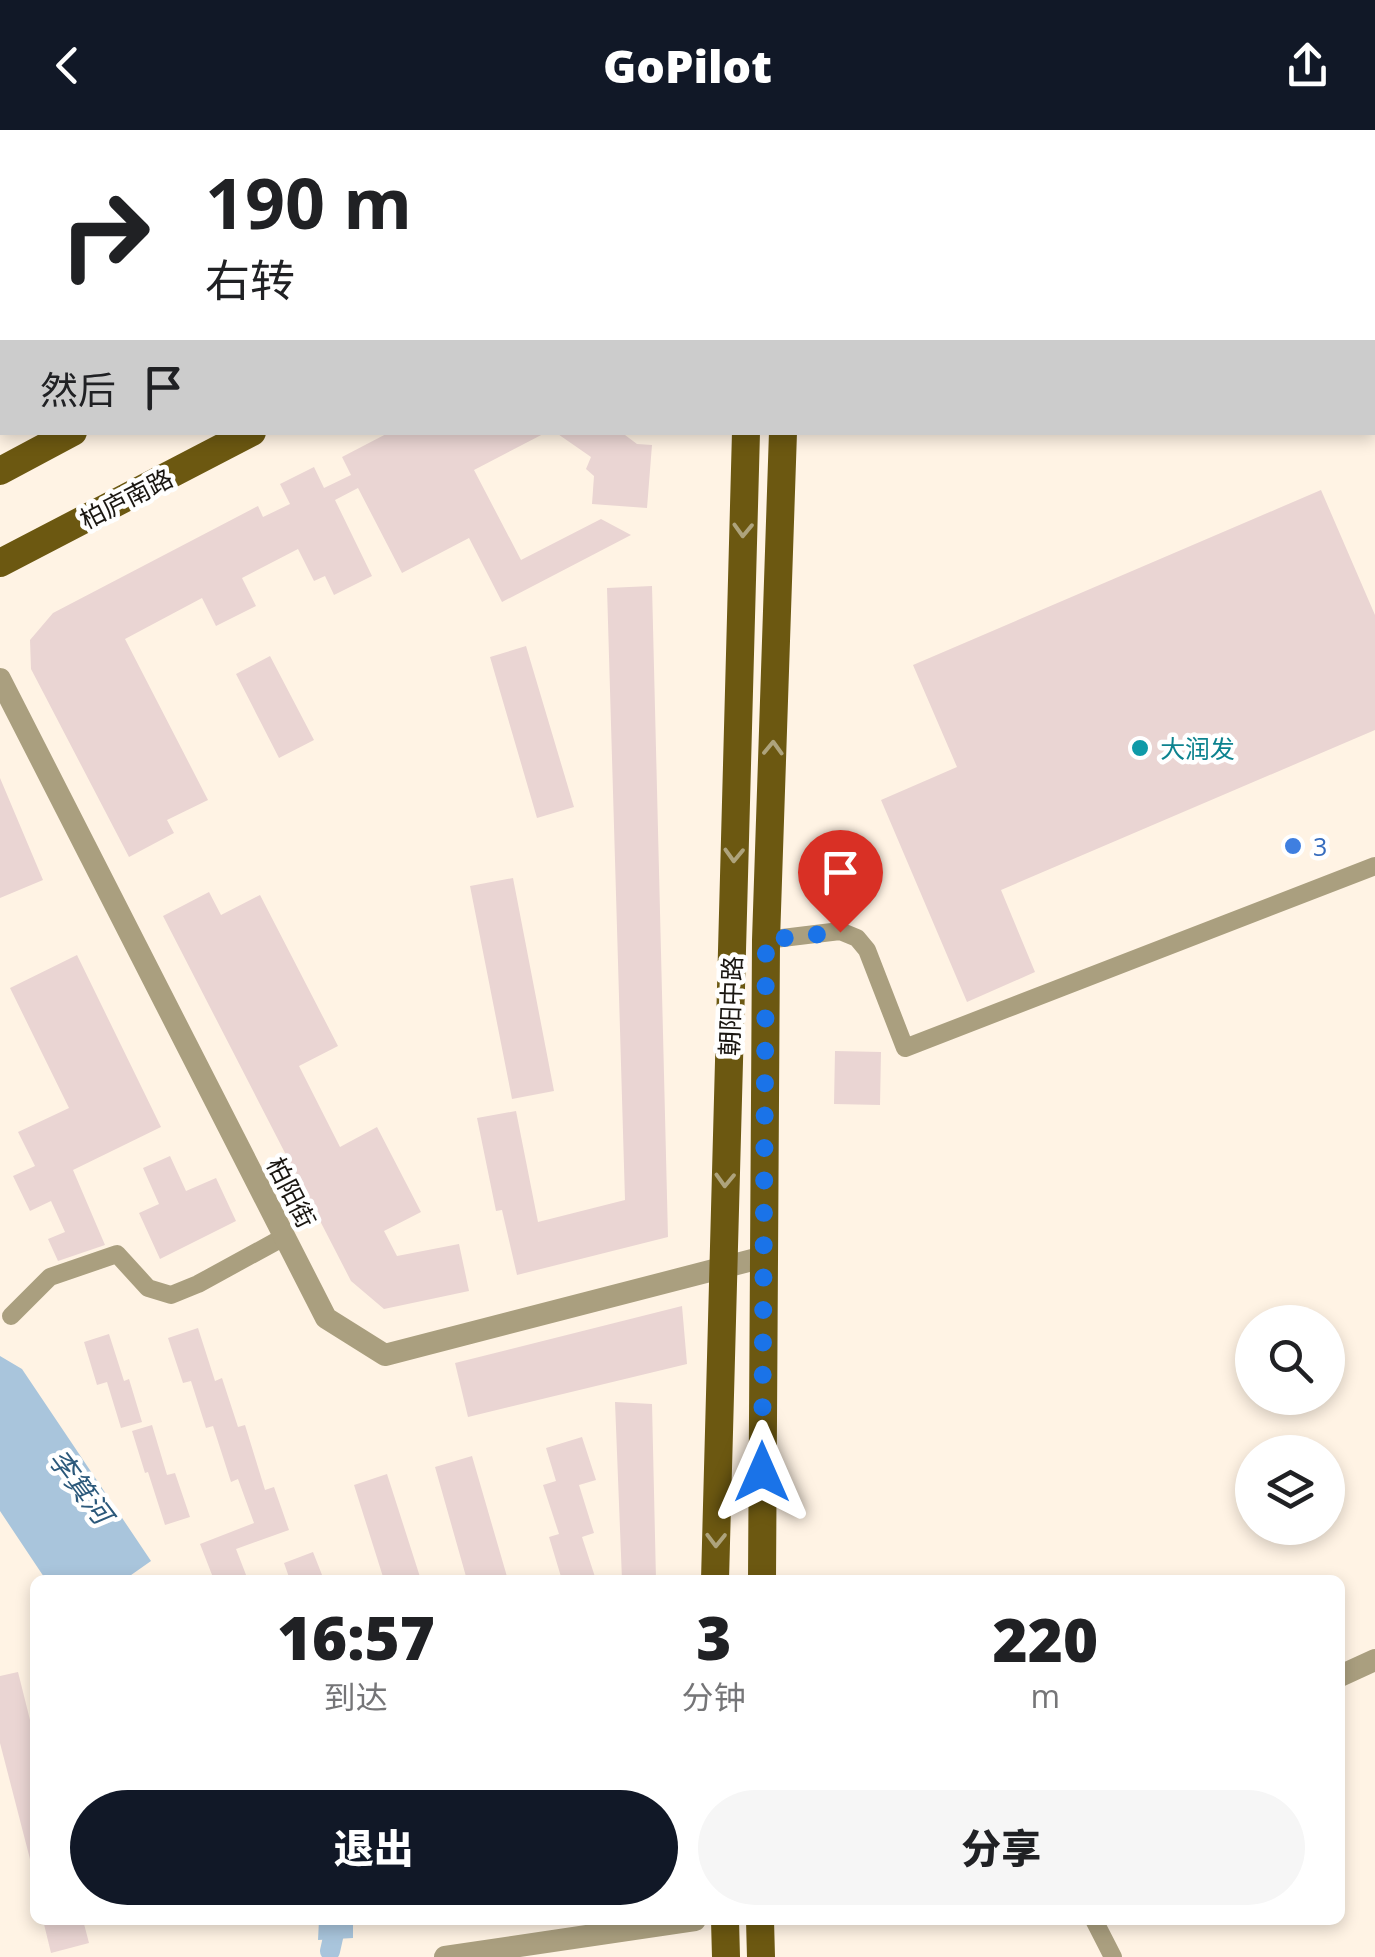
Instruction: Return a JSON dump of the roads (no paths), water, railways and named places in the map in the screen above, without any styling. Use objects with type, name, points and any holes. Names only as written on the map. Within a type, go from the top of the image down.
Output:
[{"type":"main road","points":[[0,472],[67,435]]},
{"type":"main road","name":"柏庐南路","points":[[0,563],[246,435]]},
{"type":"main road","name":"朝阳中路","points":[[715,1575],[746,435]]},
{"type":"main road","name":"朝阳中路","points":[[762,1575],[766,940],[783,435]]},
{"type":"main road","points":[[725,1925],[726,1957]]},
{"type":"main road","points":[[760,1925],[761,1957]]},
{"type":"street","name":"柏阳街","points":[[0,679],[326,1318],[385,1356],[764,1257]]},
{"type":"street","points":[[766,940],[840,932],[858,938],[868,950],[905,1048],[1375,866]]},
{"type":"street","points":[[11,1316],[50,1278],[117,1254],[148,1288],[171,1295],[284,1237]]},
{"type":"street","points":[[1345,1674],[1375,1660]]},
{"type":"street","points":[[446,1957],[661,1925]]},
{"type":"street","points":[[1097,1925],[1113,1957]]},
{"type":"water","points":[[0,1356],[22,1369],[151,1561],[131,1575],[43,1575],[0,1511]]},
{"type":"water","points":[[319,1925],[353,1925],[353,1938],[318,1940]]},
{"type":"waterway","name":"李箕河","points":[[330,1951],[336,1925]]},
{"type":"place","name":"大润发","points":[[1140,748]]},
{"type":"place","name":"3","points":[[1293,846]]}]
